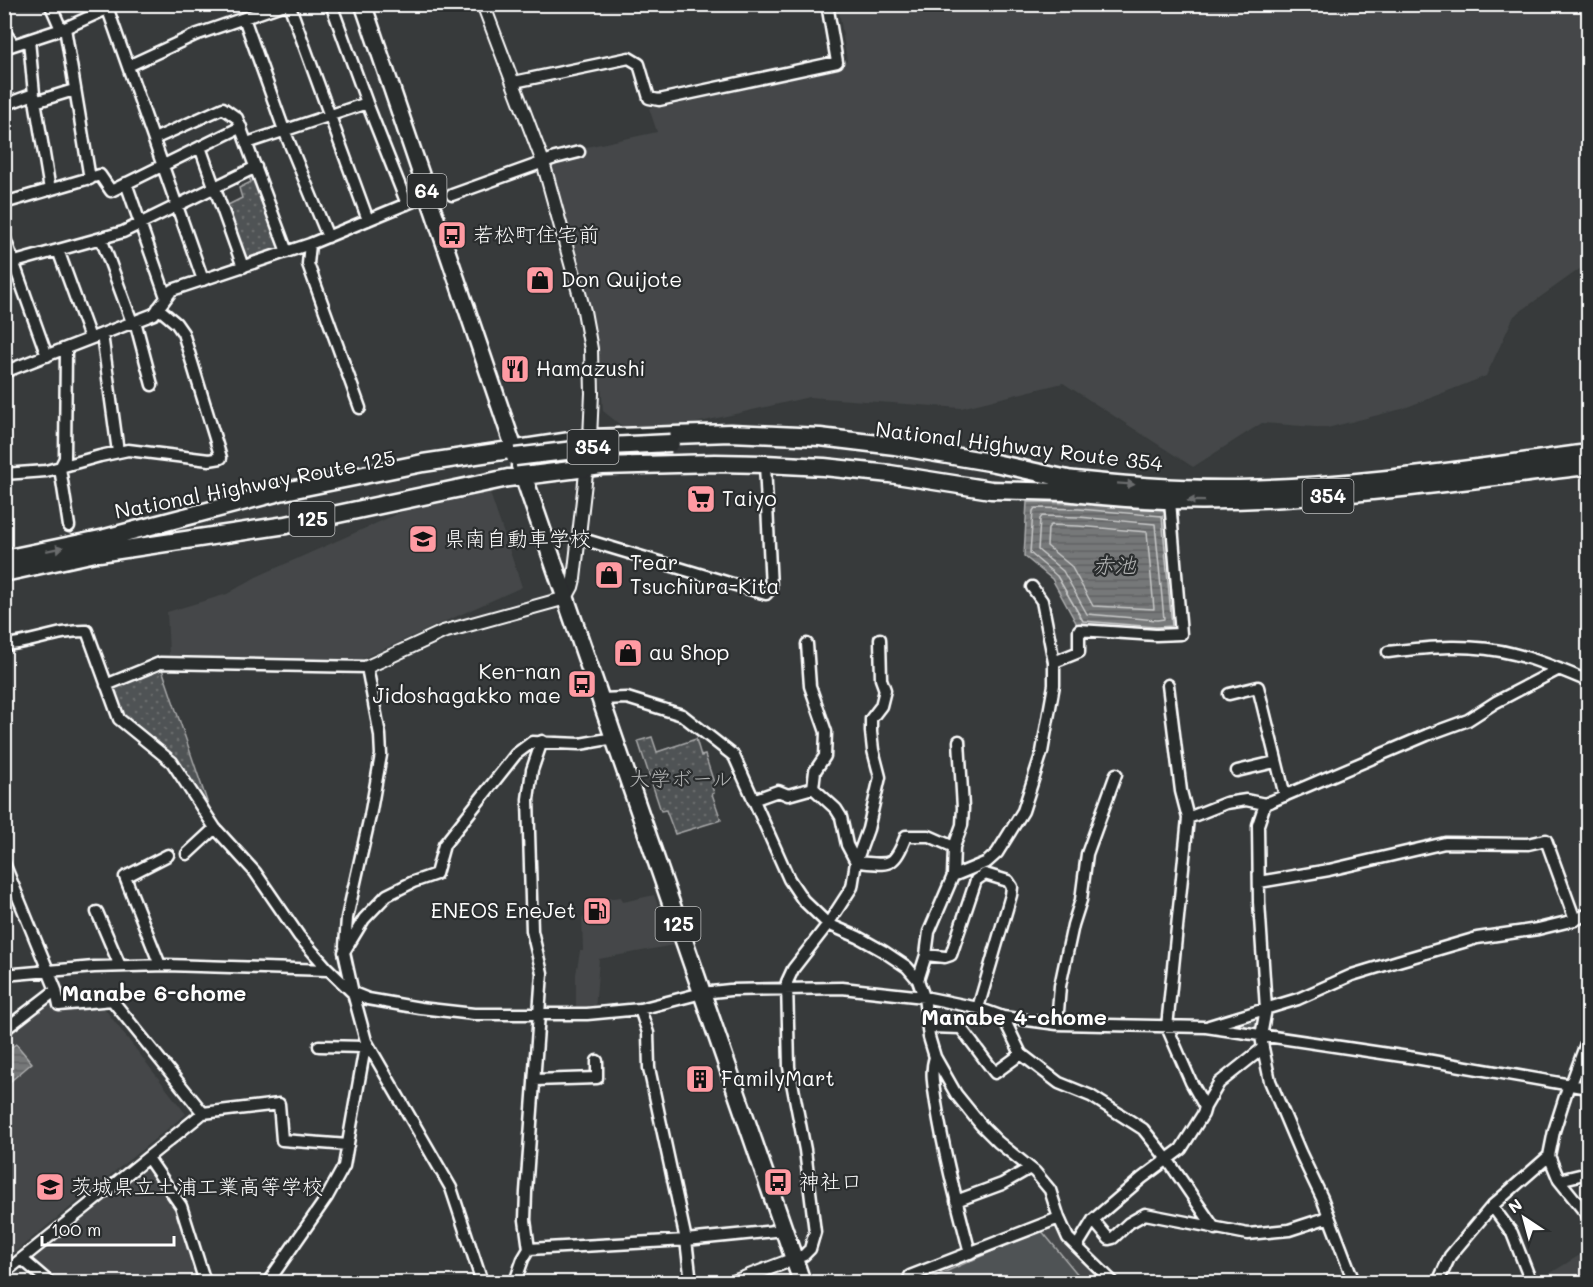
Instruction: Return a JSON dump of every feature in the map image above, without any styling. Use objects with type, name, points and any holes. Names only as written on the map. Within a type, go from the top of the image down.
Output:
[{"type":"highway","points":[[518,462],[590,438],[730,433],[820,437],[895,446],[995,463],[1067,486]]},
{"type":"highway","name":"National Highway Route 354","points":[[518,462],[608,446],[671,448],[746,443],[821,447],[1170,501],[1242,501],[1354,494],[1588,466]]},
{"type":"highway","name":"National Highway Route 354","points":[[1067,486],[1237,489],[1290,487],[1343,483],[1588,453]]},
{"type":"highway","points":[[518,462],[586,468],[648,464],[765,464],[890,474],[991,490],[1067,486]]},
{"type":"highway","name":"National Highway Route 125","points":[[4,559],[102,545],[518,462]]},
{"type":"highway","name":"125","points":[[102,545],[286,525],[428,493],[518,462]]},
{"type":"highway","name":"125","points":[[102,545],[280,492],[423,463],[518,462]]},
{"type":"highway","name":"125","points":[[518,462],[802,1282]]},
{"type":"highway","name":"National Highway Route 125","points":[[4,573],[102,545]]},
{"type":"main road","name":"64","points":[[363,4],[518,462]]},
{"type":"street","points":[[50,4],[63,28],[90,179]]},
{"type":"street","points":[[128,66],[195,34],[287,4],[368,220]]},
{"type":"street","points":[[331,4],[407,204]]},
{"type":"street","points":[[106,685],[160,663],[367,667],[443,632],[566,598],[572,587],[590,438],[591,349],[584,311],[543,162],[483,4]]},
{"type":"street","points":[[514,82],[629,58],[639,64],[649,98],[659,100],[837,62],[827,4]]},
{"type":"street","points":[[4,31],[9,46],[63,28],[107,7],[203,280]]},
{"type":"street","points":[[244,18],[284,130],[327,237]]},
{"type":"street","points":[[29,40],[35,98],[50,190]]},
{"type":"street","points":[[4,105],[74,90]]},
{"type":"street","points":[[247,143],[367,103]]},
{"type":"street","points":[[154,139],[223,108],[237,118],[287,252]]},
{"type":"street","points":[[4,203],[100,176],[111,191],[241,128]]},
{"type":"street","points":[[200,147],[243,267]]},
{"type":"street","points":[[452,195],[543,162],[579,152]]},
{"type":"street","points":[[9,264],[123,232],[256,167]]},
{"type":"street","points":[[126,183],[166,297]]},
{"type":"street","points":[[4,372],[154,314],[172,290],[310,244],[428,195]]},
{"type":"street","points":[[4,236],[9,264],[47,356]]},
{"type":"street","points":[[101,238],[134,321],[152,385]]},
{"type":"street","points":[[310,244],[308,264],[360,408]]},
{"type":"street","points":[[58,250],[90,338]]},
{"type":"street","points":[[4,474],[18,475],[60,468],[118,452],[144,451],[209,460],[221,458],[183,333],[176,323],[158,308]]},
{"type":"street","points":[[102,334],[118,452]]},
{"type":"street","points":[[66,348],[65,458],[60,468],[69,526]]},
{"type":"street","points":[[579,538],[766,594],[771,588],[765,464]]},
{"type":"street","points":[[1054,662],[1079,652],[1079,630],[1156,635],[1181,634],[1170,501]]},
{"type":"street","points":[[550,553],[567,561],[576,557]]},
{"type":"street","points":[[953,876],[987,862],[997,853],[1023,811],[1042,752],[1054,685],[1054,662],[1042,601],[1032,587]]},
{"type":"street","points":[[4,645],[19,644],[68,631],[87,631],[119,719],[172,762],[215,828],[255,872],[299,936],[328,970],[353,993],[368,999],[474,1014],[587,1014],[640,1009],[702,993],[730,990],[842,988],[924,997],[978,1008],[1003,1017],[1057,1024],[1206,1027],[1415,1058],[1588,1088]]},
{"type":"street","points":[[734,1282],[804,1256],[810,1249],[815,1232],[805,1150],[790,1077],[787,982],[793,969],[828,924],[852,887],[856,862],[868,829],[880,777],[873,750],[871,719],[881,706],[885,690],[881,679],[880,639]]},
{"type":"street","points":[[807,644],[810,686],[826,732],[825,756],[815,771],[813,788]]},
{"type":"street","points":[[1388,652],[1447,647],[1485,648],[1514,654],[1588,681]]},
{"type":"street","points":[[367,667],[380,735],[381,755],[347,918],[344,951],[366,1044],[451,1188],[482,1282]]},
{"type":"street","points":[[1188,818],[1226,803],[1246,800],[1265,804],[1427,735],[1468,720],[1496,702],[1559,669]]},
{"type":"street","points":[[1168,685],[1181,791],[1188,818],[1167,1027],[1191,1082],[1205,1107]]},
{"type":"street","points":[[1229,694],[1258,687],[1285,795]]},
{"type":"street","points":[[600,699],[627,698],[688,718],[734,756],[789,879],[808,906],[828,924],[858,937],[907,967],[918,980],[924,997],[929,1037],[935,1057],[956,1094],[981,1125],[1030,1168],[1050,1190],[1068,1238],[1113,1282]]},
{"type":"street","points":[[344,951],[364,919],[387,895],[436,874],[444,845],[516,754],[532,742],[580,744],[614,738]]},
{"type":"street","points":[[515,1282],[523,1259],[529,1250],[525,1220],[534,1080],[541,1014],[542,973],[532,931],[528,799],[532,770],[542,741]]},
{"type":"street","points":[[918,980],[926,955],[928,932],[953,876],[954,847],[962,825],[963,808],[958,741]]},
{"type":"street","points":[[1237,771],[1275,762]]},
{"type":"street","points":[[1057,1024],[1060,986],[1081,900],[1087,854],[1116,774]]},
{"type":"street","points":[[753,800],[778,791],[788,795],[813,788]]},
{"type":"street","points":[[813,788],[836,809],[841,817],[847,845],[856,862]]},
{"type":"street","points":[[1265,804],[1258,825],[1258,882],[1266,1009],[1261,1036],[1263,1048],[1270,1081],[1329,1217],[1354,1282]]},
{"type":"street","points":[[187,854],[215,828]]},
{"type":"street","points":[[856,862],[889,864],[898,858],[906,837],[929,836],[954,847]]},
{"type":"street","points":[[1258,882],[1329,870],[1445,843],[1528,844],[1546,840],[1575,920]]},
{"type":"street","points":[[160,965],[125,877],[168,855]]},
{"type":"street","points":[[4,863],[8,888],[49,971],[59,1005],[112,1000],[203,1113]]},
{"type":"street","points":[[926,955],[945,957],[951,955],[976,880],[985,874],[1008,881],[1011,886],[1011,895],[978,1008]]},
{"type":"street","points":[[97,912],[120,966]]},
{"type":"street","points":[[1206,1027],[1298,999],[1352,975],[1477,938],[1513,934],[1575,920],[1588,914]]},
{"type":"street","points":[[4,975],[160,965],[328,970]]},
{"type":"street","points":[[4,1030],[56,990]]},
{"type":"street","points":[[640,1009],[648,1033],[649,1068],[686,1240],[691,1282]]},
{"type":"street","points":[[1003,1017],[1022,1054],[1059,1083],[1091,1096],[1143,1129],[1167,1159],[1215,1229]]},
{"type":"street","points":[[929,1027],[961,1029],[995,1074],[1022,1054]]},
{"type":"street","points":[[1588,1038],[1569,1084],[1554,1131],[1549,1156],[1559,1180],[1588,1216]]},
{"type":"street","points":[[319,1046],[366,1044]]},
{"type":"street","points":[[268,1282],[327,1197],[344,1166],[366,1044]]},
{"type":"street","points":[[1077,1246],[1094,1220],[1142,1178],[1181,1149],[1219,1083],[1263,1048]]},
{"type":"street","points":[[935,1057],[932,1070],[941,1138],[970,1253]]},
{"type":"street","points":[[534,1080],[597,1078],[597,1061]]},
{"type":"street","points":[[4,1273],[203,1113],[279,1104],[282,1140],[348,1145]]},
{"type":"street","points":[[1438,1282],[1450,1256],[1492,1206],[1549,1156]]},
{"type":"street","points":[[148,1158],[181,1206],[205,1282]]},
{"type":"street","points":[[956,1201],[1002,1184],[1030,1168]]},
{"type":"street","points":[[1559,1180],[1588,1173]]},
{"type":"street","points":[[1492,1206],[1512,1233],[1532,1282]]},
{"type":"street","points":[[1094,1220],[1109,1239],[1145,1214],[1248,1234],[1289,1230],[1329,1217]]},
{"type":"street","points":[[908,1282],[910,1276],[1059,1218]]},
{"type":"street","points":[[529,1250],[686,1240],[785,1230]]},
{"type":"street","points":[[22,1259],[49,1282]]},
{"type":"shaded area","points":[[838,5],[1588,5],[1588,263],[1514,316],[1486,376],[1402,409],[1327,428],[1262,423],[1193,467],[1063,383],[961,408],[809,397],[683,426],[623,427],[603,411],[599,352],[580,264],[549,155],[657,132],[649,108],[838,66],[847,61]]},
{"type":"shaded area","name":"県南自動車学校","points":[[489,490],[522,587],[357,661],[169,655],[167,612],[227,594],[256,577],[426,501]]},
{"type":"shaded area","name":"ENEOS EneJet","points":[[654,895],[674,945],[599,959],[595,1011],[576,1013],[576,974],[580,951],[583,951],[582,918],[587,916],[585,901],[621,897],[623,902]]},
{"type":"shaded area","name":"茨城県立土浦工業高等学校","points":[[48,996],[60,1010],[104,1008],[186,1114],[5,1260],[5,1032]]},
{"type":"shaded area","points":[[146,1161],[181,1214],[200,1282],[55,1282],[27,1259]]},
{"type":"shaded area","points":[[1055,1223],[1109,1282],[912,1282],[912,1279]]},
{"type":"shaded area","points":[[1588,1250],[1588,1282],[1536,1282]]},
{"type":"green space","points":[[254,170],[285,250],[244,264],[224,207],[242,198],[239,188],[251,182],[249,177]]},
{"type":"green space","points":[[161,666],[215,825],[174,760],[121,717],[109,686]]},
{"type":"green space","name":"大学ボール","points":[[652,737],[657,752],[696,739],[701,756],[705,755],[715,786],[712,787],[714,793],[712,794],[721,820],[675,834],[666,810],[661,811],[638,741]]},
{"type":"green space","points":[[1263,1011],[1260,1033],[1213,1026]]},
{"type":"green space","points":[[1041,1230],[1084,1282],[928,1282],[927,1280]]},
{"type":"water","name":"赤池","points":[[1027,502],[1079,503],[1168,510],[1180,633],[1079,628],[1052,579],[1024,556]]},
{"type":"water","points":[[16,1044],[32,1063],[5,1086],[5,1052]]},
{"type":"place","name":"若松町住宅前","points":[[452,235]]},
{"type":"place","name":"Don Quijote","points":[[540,280]]},
{"type":"place","name":"Hamazushi","points":[[515,369]]},
{"type":"place","name":"Taiyo","points":[[701,499]]},
{"type":"place","name":"県南自動車学校","points":[[423,539]]},
{"type":"place","name":"Tear Tsuchiura-Kita","points":[[609,575]]},
{"type":"place","name":"au Shop","points":[[628,653]]},
{"type":"place","name":"Ken-nan Jidoshagakko mae","points":[[582,684]]},
{"type":"place","name":"ENEOS EneJet","points":[[597,911]]},
{"type":"place","name":"FamilyMart","points":[[700,1079]]},
{"type":"place","name":"神社口","points":[[778,1182]]},
{"type":"place","name":"茨城県立土浦工業高等学校","points":[[50,1187]]},
{"type":"district","name":"Manabe 6-chome","points":[[154,993]]},
{"type":"district","name":"Manabe 4-chome","points":[[1014,1017]]}]
